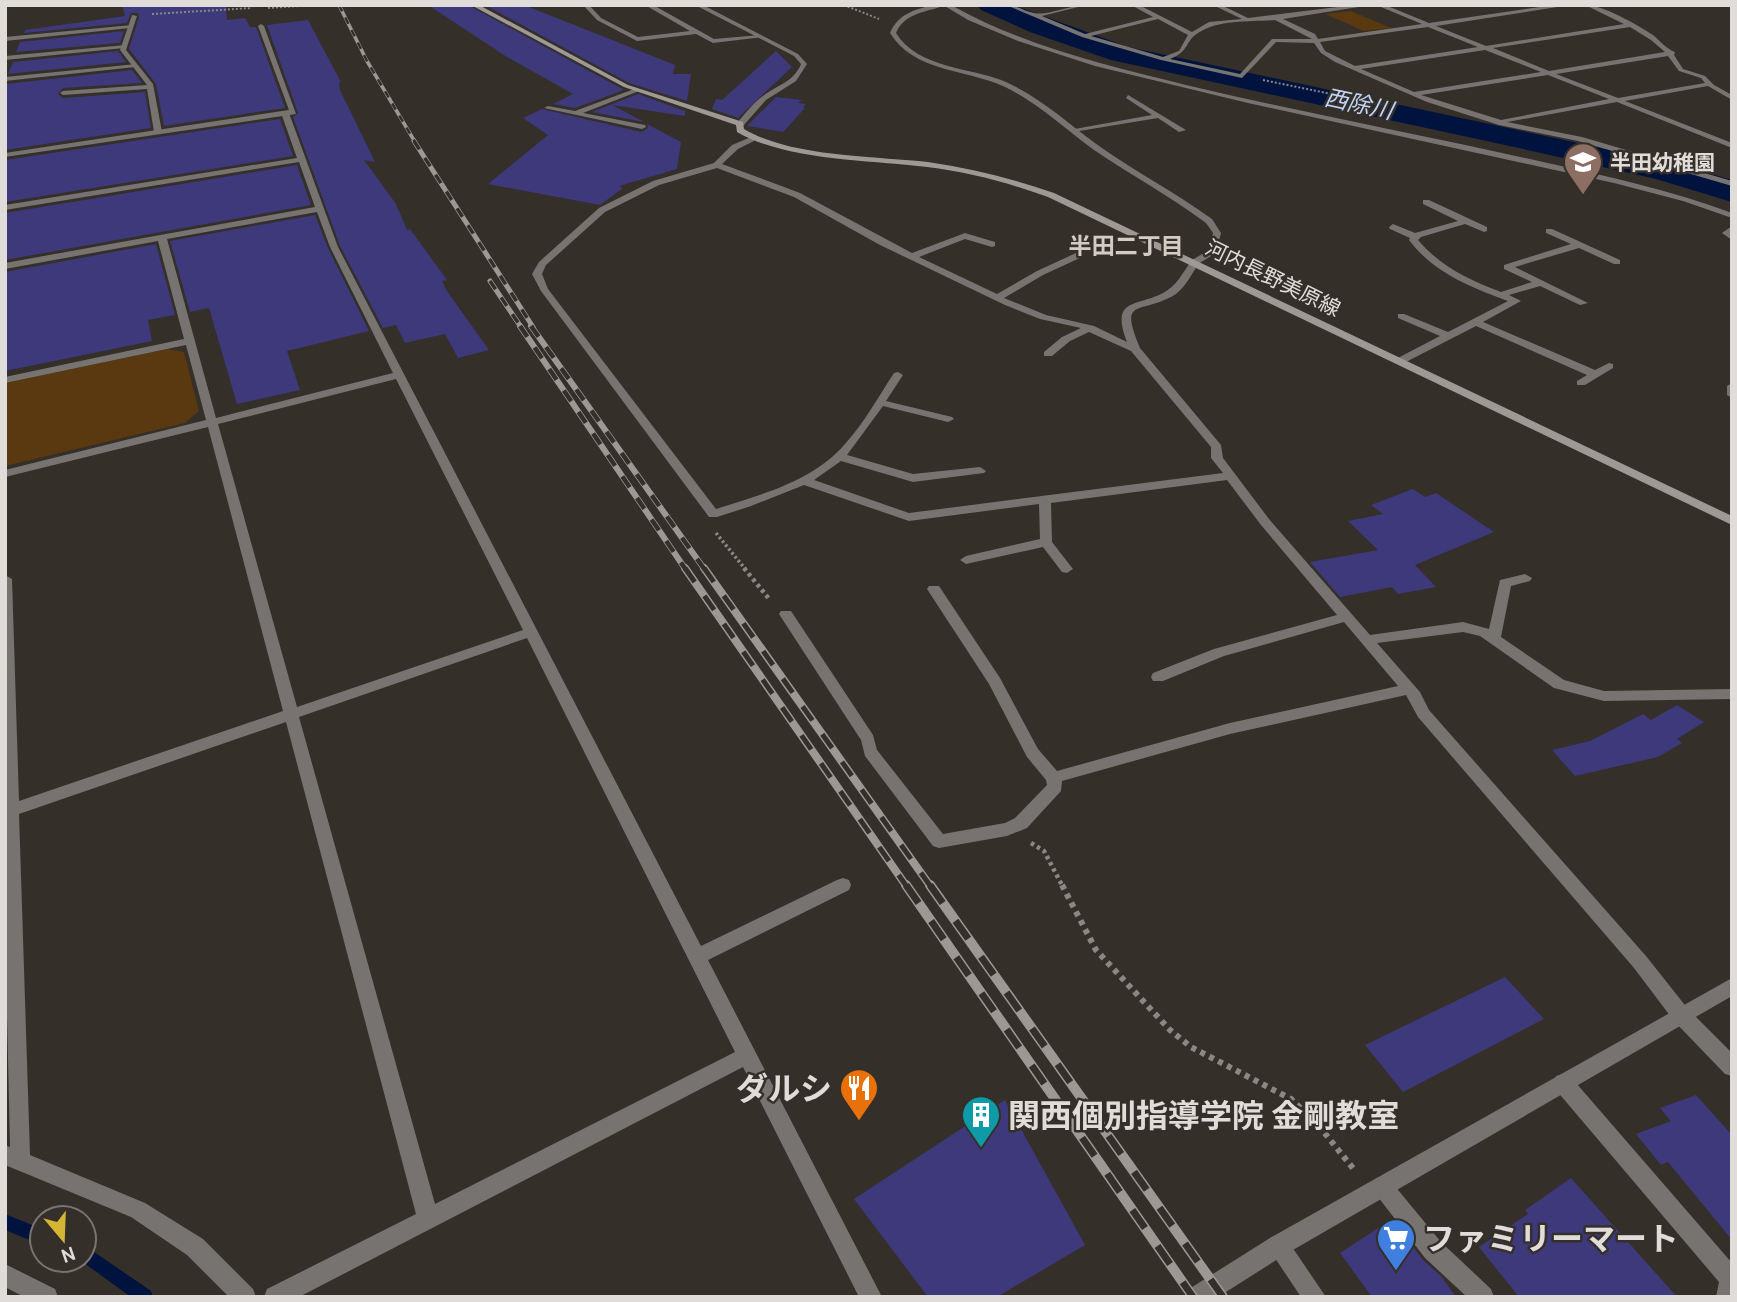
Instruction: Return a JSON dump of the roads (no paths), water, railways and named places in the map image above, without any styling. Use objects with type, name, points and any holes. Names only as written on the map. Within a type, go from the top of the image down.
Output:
[{"type":"main road","points":[[474,5],[637,90],[740,124],[740,130],[751,139]]},
{"type":"main road","name":"河内長野美原線","points":[[751,139],[812,152],[945,167],[1002,179],[1051,195],[1732,521]]},
{"type":"street","points":[[586,5],[599,19],[637,39],[696,32]]},
{"type":"street","points":[[648,5],[709,40],[726,42],[760,37]]},
{"type":"street","points":[[698,5],[796,55],[804,66],[786,86],[765,98],[740,124]]},
{"type":"street","points":[[1732,216],[1695,201],[1628,183],[1381,127],[1203,92],[1080,60],[977,24],[945,5],[913,13],[897,24],[893,33],[896,42],[903,49],[928,60],[1000,82],[1035,101],[1073,130],[1209,221],[1217,233],[1216,246],[1204,259],[1195,262],[1175,289],[1128,310],[1126,332],[1135,349],[1217,447],[1217,458],[1230,476],[1345,617],[1408,689],[1423,713],[1640,962],[1682,1015],[1732,1066]]},
{"type":"street","points":[[1009,5],[1084,36],[1163,59],[1242,76],[1274,40],[1317,41],[1567,5]]},
{"type":"street","points":[[1033,17],[1083,5]]},
{"type":"street","points":[[1134,5],[1192,34]]},
{"type":"street","points":[[1216,5],[1246,19]]},
{"type":"street","points":[[1294,5],[1312,13]]},
{"type":"street","points":[[1163,59],[1181,52],[1192,34],[1211,23],[1276,18],[1368,5]]},
{"type":"street","points":[[1379,5],[1732,146]]},
{"type":"street","points":[[1588,5],[1631,25],[1673,53],[1681,70],[1703,77],[1732,98]]},
{"type":"street","points":[[134,16],[123,50],[150,87],[158,132]]},
{"type":"street","points":[[1084,36],[1158,17]]},
{"type":"street","points":[[1276,18],[1313,35],[1323,52],[1429,102],[1497,121],[1580,139],[1732,184]]},
{"type":"street","points":[[1356,68],[1631,25]]},
{"type":"street","points":[[5,39],[130,26]]},
{"type":"street","points":[[5,155],[293,112],[261,26]]},
{"type":"street","points":[[5,58],[124,46]]},
{"type":"street","points":[[1415,94],[1673,53]]},
{"type":"street","points":[[5,79],[135,65]]},
{"type":"street","points":[[1497,121],[1710,84]]},
{"type":"street","points":[[63,93],[150,87]]},
{"type":"street","points":[[577,113],[637,90]]},
{"type":"street","points":[[1128,97],[1182,130]]},
{"type":"street","points":[[548,107],[642,127]]},
{"type":"street","points":[[285,113],[334,247],[871,1297]]},
{"type":"street","points":[[1073,130],[1159,116]]},
{"type":"street","points":[[751,139],[735,147],[717,165],[656,183],[602,210],[542,264],[537,274],[544,289],[713,514],[804,481],[840,457],[855,440],[898,375]]},
{"type":"street","points":[[5,208],[303,159]]},
{"type":"street","points":[[717,165],[797,195],[911,257],[996,298],[1043,317],[1090,328],[1135,349]]},
{"type":"street","points":[[1426,202],[1484,229]]},
{"type":"street","points":[[5,266],[321,209]]},
{"type":"street","points":[[1393,227],[1416,237],[1466,221]]},
{"type":"street","points":[[1732,229],[1726,233],[1732,237]]},
{"type":"street","points":[[1549,232],[1617,262]]},
{"type":"street","points":[[911,257],[965,236],[992,244]]},
{"type":"street","points":[[1400,361],[1516,301],[1459,277],[1419,248],[1413,240],[1416,237]]},
{"type":"street","points":[[162,238],[428,1218]]},
{"type":"street","points":[[1579,245],[1507,267],[1583,303]]},
{"type":"street","points":[[996,298],[1079,255]]},
{"type":"street","points":[[1440,281],[1459,277]]},
{"type":"street","points":[[1500,295],[1540,283]]},
{"type":"street","points":[[1401,316],[1448,336]]},
{"type":"street","points":[[1475,323],[1595,374]]},
{"type":"street","points":[[1048,354],[1066,339],[1090,328]]},
{"type":"street","points":[[5,380],[191,341]]},
{"type":"street","points":[[1581,383],[1609,366]]},
{"type":"street","points":[[5,474],[400,375]]},
{"type":"street","points":[[1732,386],[1732,395]]},
{"type":"street","points":[[879,402],[948,419]]},
{"type":"street","points":[[840,457],[913,478],[980,471]]},
{"type":"street","points":[[804,481],[909,517],[1230,476]]},
{"type":"street","points":[[1045,498],[1046,542],[1067,569]]},
{"type":"street","points":[[966,560],[1046,542]]},
{"type":"street","points":[[5,579],[12,1157],[138,1210],[195,1247],[245,1297]]},
{"type":"street","points":[[1494,639],[1505,583],[1525,579]]},
{"type":"street","points":[[786,614],[868,739],[870,752],[939,841],[1007,830],[1021,823],[1055,787],[1054,778],[1032,753],[995,682],[934,589]]},
{"type":"street","points":[[1158,677],[1219,652],[1345,617]]},
{"type":"street","points":[[1366,640],[1463,627],[1485,633],[1559,684],[1604,696],[1732,694]]},
{"type":"street","points":[[8,809],[531,632]]},
{"type":"street","points":[[1054,778],[1170,743],[1340,702],[1408,689]]},
{"type":"street","points":[[697,957],[844,885]]},
{"type":"street","points":[[1197,1297],[1278,1246],[1732,986]]},
{"type":"street","points":[[275,1297],[748,1055]]},
{"type":"street","points":[[1563,1083],[1730,1278],[1730,1295],[1727,1297]]},
{"type":"street","points":[[1377,1189],[1433,1250],[1483,1297]]},
{"type":"street","points":[[1278,1246],[1315,1297]]},
{"type":"street","points":[[5,1275],[47,1297]]},
{"type":"waterway","name":"西除川","points":[[990,5],[1039,26],[1121,54],[1519,138],[1665,171],[1732,191]]},
{"type":"waterway","points":[[5,1222],[28,1231]]},
{"type":"waterway","points":[[98,1263],[145,1297]]},
{"type":"railway","points":[[339,5],[367,61],[415,142]]},
{"type":"railway","points":[[414,141],[533,327]]},
{"type":"railway","points":[[490,281],[521,327]]},
{"type":"railway","points":[[520,326],[686,570]]},
{"type":"railway","points":[[531,326],[705,570]]},
{"type":"railway","points":[[685,568],[907,887]]},
{"type":"railway","points":[[704,568],[931,887]]},
{"type":"railway","points":[[906,885],[1193,1297]]},
{"type":"railway","points":[[930,885],[1223,1297]]},
{"type":"place","name":"半田幼稚園","points":[[1583,196]]},
{"type":"place","name":"ダルシ","points":[[859,1122]]},
{"type":"place","name":"関西個別指導学院 金剛教室","points":[[981,1149]]},
{"type":"place","name":"ファミリーマート","points":[[1396,1272]]},
{"type":"district","name":"半田二丁目","points":[[1126,246]]}]
